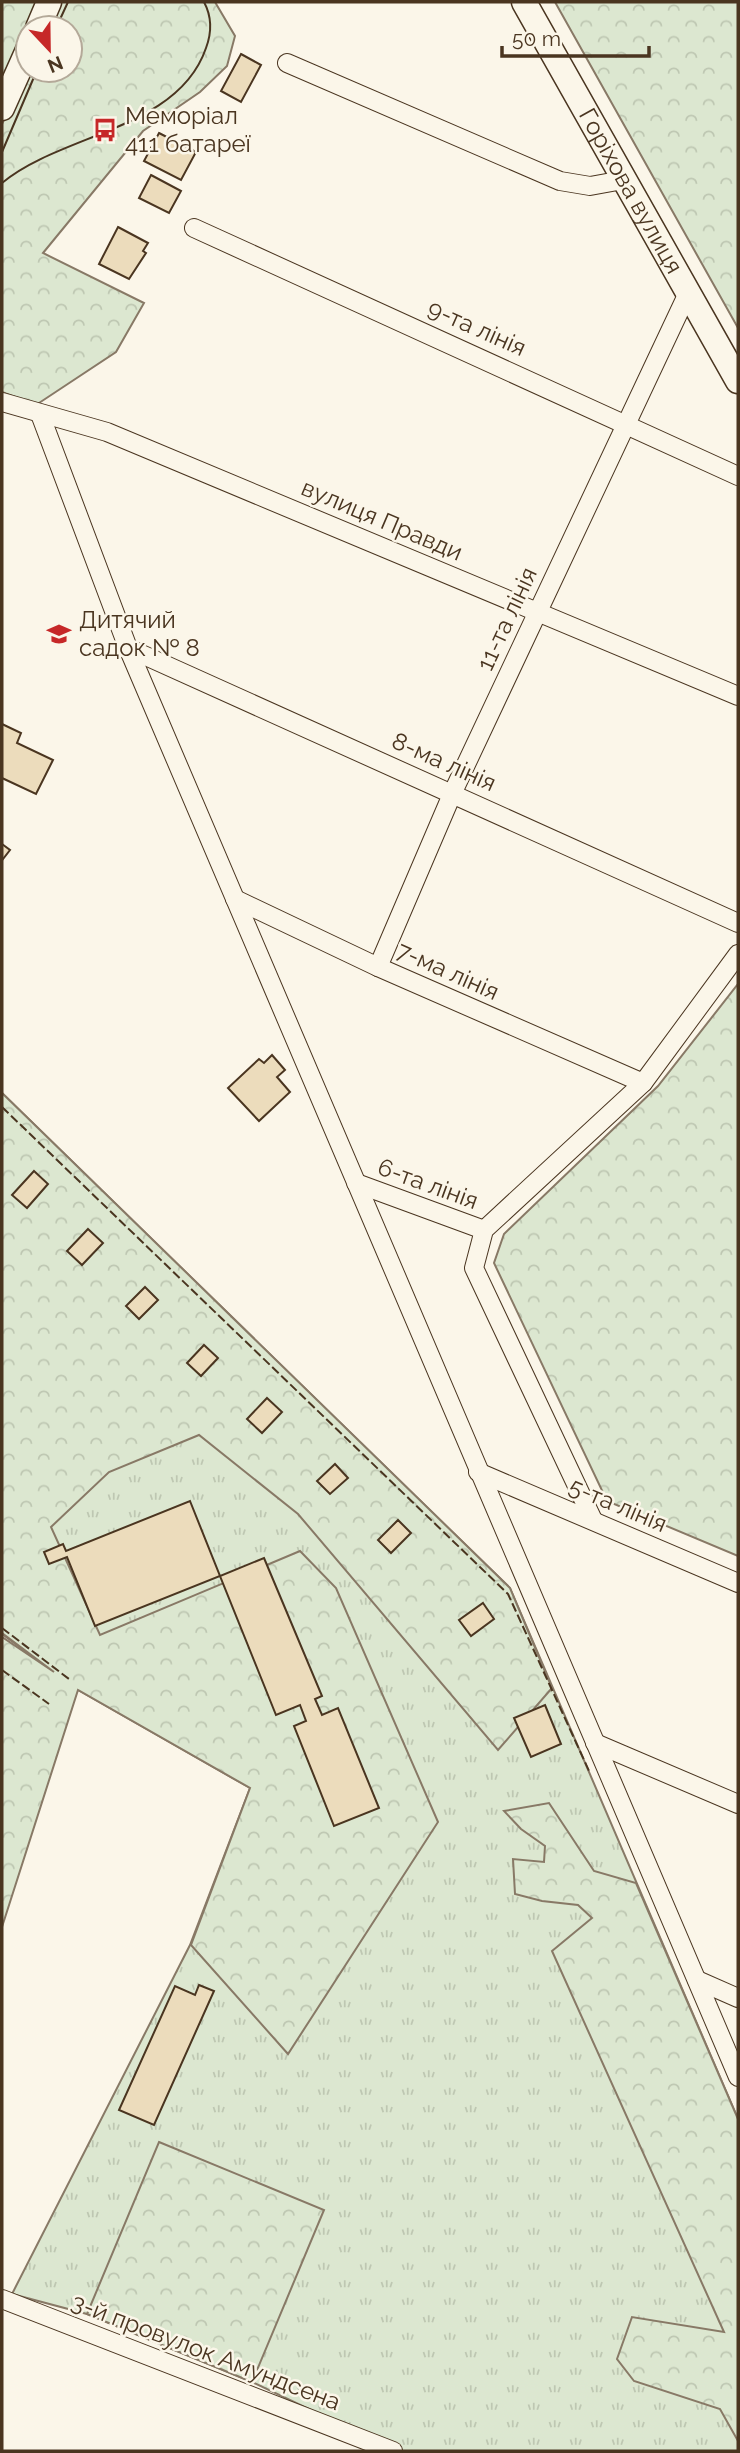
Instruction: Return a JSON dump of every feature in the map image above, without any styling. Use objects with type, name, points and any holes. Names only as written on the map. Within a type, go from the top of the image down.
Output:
[{"type":"street","name":"Горіхова вулиця","points":[[524,2],[687,295],[738,381]]},
{"type":"street","points":[[287,62],[560,180],[590,186],[624,180]]},
{"type":"street","points":[[2,107],[14,81]]},
{"type":"street","name":"9-та лінія","points":[[194,228],[625,422],[738,476]]},
{"type":"street","name":"11-та лінія","points":[[378,967],[453,792],[687,295]]},
{"type":"street","name":"вулиця Правди","points":[[2,401],[107,432],[738,696]]},
{"type":"street","points":[[40,414],[128,648],[738,2077]]},
{"type":"street","name":"8-ма лінія","points":[[128,648],[453,792],[738,923]]},
{"type":"street","name":"7-ма лінія","points":[[234,899],[378,967],[643,1083]]},
{"type":"street","points":[[593,1520],[474,1268],[484,1230],[643,1083],[738,954]]},
{"type":"street","name":"6-та лінія","points":[[356,1184],[484,1230]]},
{"type":"street","name":"5-та лінія","points":[[478,1472],[738,1583]]},
{"type":"street","points":[[595,1743],[738,1804]]},
{"type":"street","points":[[696,1980],[738,1998]]},
{"type":"street","name":"3-й провулок Амундсена","points":[[2,2299],[393,2451]]},
{"type":"green space","points":[[2,2],[41,2],[36,14],[14,14],[14,62],[2,89]]},
{"type":"green space","points":[[57,2],[215,2],[235,36],[227,66],[200,92],[143,131],[43,253],[144,303],[116,352],[36,405],[2,392],[2,124],[20,84],[84,84],[84,14],[51,14]]},
{"type":"green space","points":[[555,2],[738,2],[738,328]]},
{"type":"green space","points":[[738,984],[738,1556],[607,1501],[494,1263],[504,1234],[658,1086]]},
{"type":"green space","points":[[2,1093],[510,1588],[738,2119],[738,2451],[397,2451],[252,2382],[87,2314],[12,2294],[190,1945],[250,1788],[78,1690],[2,1634]]},
{"type":"green space","points":[[2,1093],[510,1588],[552,1688],[498,1750],[298,1514],[199,1435],[109,1472],[51,1527],[100,1635],[300,1551],[336,1588],[438,1822],[288,2054],[191,1945],[250,1788],[78,1690],[2,1927],[2,1637],[54,1672],[2,1633]]},
{"type":"green space","points":[[549,1803],[594,1871],[636,1883],[738,2119],[738,2441],[720,2409],[634,2381],[617,2359],[632,2317],[724,2332],[552,1951],[592,1918],[578,1905],[542,1901],[515,1894],[513,1859],[544,1862],[545,1846],[521,1829],[504,1811]]},
{"type":"green space","points":[[159,2142],[324,2210],[252,2382],[87,2314]]},
{"type":"building","points":[[241,54],[261,65],[241,102],[221,91]]},
{"type":"building","points":[[159,133],[196,152],[181,180],[144,161]]},
{"type":"building","points":[[151,175],[181,191],[169,213],[139,198]]},
{"type":"building","points":[[118,227],[148,243],[143,251],[146,253],[129,279],[99,264]]},
{"type":"building","points":[[2,724],[21,733],[17,743],[53,760],[36,794],[2,778]]},
{"type":"building","points":[[2,844],[10,850],[3,859],[2,858]]},
{"type":"building","points":[[272,1055],[285,1070],[277,1077],[290,1092],[259,1121],[228,1088],[259,1059],[264,1063]]},
{"type":"building","points":[[34,1171],[48,1184],[27,1208],[12,1195]]},
{"type":"building","points":[[88,1229],[103,1243],[82,1265],[67,1251]]},
{"type":"building","points":[[145,1287],[158,1300],[139,1319],[126,1306]]},
{"type":"building","points":[[204,1345],[218,1358],[201,1376],[187,1363]]},
{"type":"building","points":[[267,1398],[282,1412],[262,1433],[247,1419]]},
{"type":"building","points":[[335,1464],[348,1478],[330,1494],[317,1481]]},
{"type":"building","points":[[190,1501],[220,1576],[95,1626],[67,1557],[49,1564],[44,1552],[63,1544],[66,1551]]},
{"type":"building","points":[[398,1520],[411,1533],[391,1553],[378,1540]]},
{"type":"building","points":[[264,1558],[322,1696],[315,1699],[322,1715],[338,1708],[379,1808],[334,1826],[294,1726],[306,1721],[300,1705],[276,1715],[220,1576]]},
{"type":"building","points":[[483,1603],[494,1619],[471,1636],[459,1620]]},
{"type":"building","points":[[545,1705],[561,1744],[531,1757],[514,1718]]},
{"type":"building","points":[[199,1985],[214,1991],[154,2125],[119,2110],[175,1986],[195,1995]]},
{"type":"tram line","points":[[62,14],[68,2]]},
{"type":"tram line","points":[[2,183],[27,166],[116,128],[171,97],[192,75],[206,48],[210,25],[204,2]]},
{"type":"tram line","points":[[2,152],[31,84]]},
{"type":"fence","points":[[2,1107],[508,1594],[590,1773]]},
{"type":"fence","points":[[2,1628],[69,1679]]},
{"type":"fence","points":[[2,1670],[49,1704]]},
{"type":"place","name":"Меморіал 411 батареї","points":[[105,130]]},
{"type":"place","name":"Дитячий садок № 8","points":[[59,634]]}]
